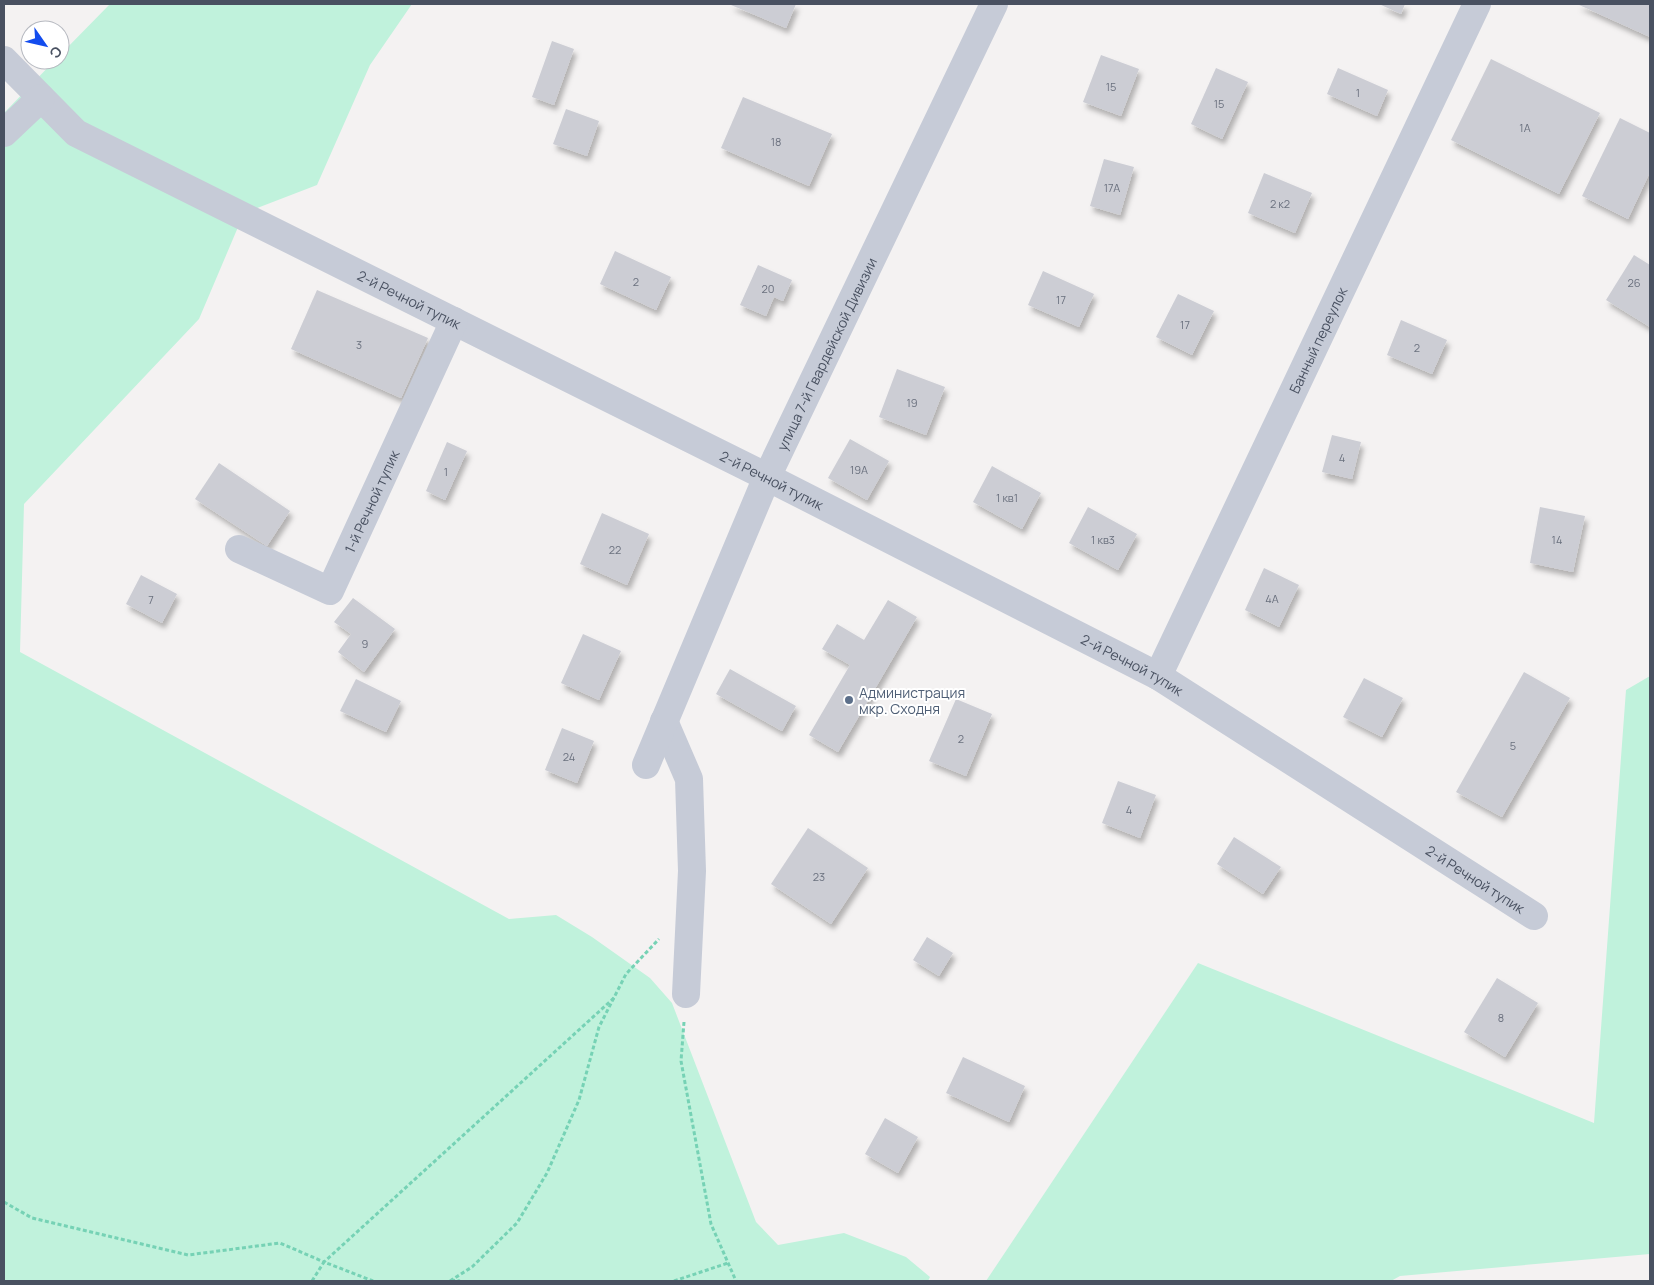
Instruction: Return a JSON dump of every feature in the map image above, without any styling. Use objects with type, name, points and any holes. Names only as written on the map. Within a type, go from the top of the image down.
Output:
[{"type":"street","name":"улица 7-й Гвардейской Дивизии","points":[[646,765],[767,477],[994,4]]},
{"type":"street","name":"Банный переулок","points":[[1158,676],[1477,4]]},
{"type":"street","name":"2-й Речной тупик","points":[[4,60],[76,133],[767,477],[1158,676],[1534,916]]},
{"type":"street","points":[[4,133],[41,98]]},
{"type":"street","name":"1-й Речной тупик","points":[[239,549],[330,591],[454,321]]},
{"type":"street","points":[[664,721],[689,779],[692,871],[686,994]]},
{"type":"path","points":[[450,1281],[472,1267],[517,1223],[547,1173],[579,1100],[599,1026],[626,974],[690,906]]},
{"type":"path","points":[[686,994],[681,1061],[711,1224],[736,1281]]},
{"type":"path","points":[[312,1281],[324,1262],[615,997]]},
{"type":"path","points":[[4,1202],[32,1218],[188,1255],[280,1243],[373,1281]]},
{"type":"path","points":[[674,1281],[728,1263]]},
{"type":"path","points":[[450,1281],[460,1281]]},
{"type":"green space","points":[[110,4],[412,4],[370,65],[317,185],[244,213],[199,319],[24,504],[20,652],[509,919],[556,915],[592,937],[650,978],[672,1003],[756,1222],[778,1245],[844,1233],[906,1257],[930,1277],[928,1281],[4,1281],[4,113],[45,70],[70,70],[70,45]]},
{"type":"green space","points":[[1650,676],[1650,1254],[1400,1276],[1391,1281],[986,1281],[1198,963],[1594,1123],[1626,690]]},
{"type":"building","points":[[731,4],[796,4],[786,28]]},
{"type":"building","points":[[1379,4],[1405,4],[1401,14]]},
{"type":"building","points":[[1577,4],[1650,4],[1650,37]]},
{"type":"building","points":[[552,41],[574,49],[554,105],[532,97]]},
{"type":"building","points":[[1101,55],[1139,69],[1121,116],[1083,102]]},
{"type":"building","points":[[1491,59],[1600,113],[1559,194],[1451,140]]},
{"type":"building","points":[[1216,68],[1248,82],[1222,139],[1191,124]]},
{"type":"building","points":[[1338,68],[1388,90],[1377,116],[1327,94]]},
{"type":"building","points":[[743,97],[832,134],[809,186],[721,148]]},
{"type":"building","points":[[566,109],[599,121],[587,156],[553,144]]},
{"type":"building","points":[[1620,118],[1650,133],[1650,172],[1628,219],[1582,196]]},
{"type":"building","points":[[1104,159],[1134,167],[1120,215],[1090,206]]},
{"type":"building","points":[[1264,173],[1312,193],[1295,233],[1248,213]]},
{"type":"building","points":[[615,251],[671,277],[656,310],[600,284]]},
{"type":"building","points":[[1634,255],[1650,265],[1650,327],[1606,300]]},
{"type":"building","points":[[758,265],[792,280],[783,301],[774,297],[766,316],[740,305]]},
{"type":"building","points":[[1043,271],[1094,294],[1079,327],[1028,305]]},
{"type":"building","points":[[317,290],[428,338],[401,398],[291,349]]},
{"type":"building","points":[[1178,294],[1214,311],[1192,355],[1156,337]]},
{"type":"building","points":[[1401,320],[1447,340],[1432,374],[1387,355]]},
{"type":"building","points":[[897,369],[945,387],[926,435],[879,417]]},
{"type":"building","points":[[1332,435],[1361,442],[1352,479],[1322,472]]},
{"type":"building","points":[[850,439],[889,461],[867,500],[828,478]]},
{"type":"building","points":[[447,442],[467,451],[445,500],[426,491]]},
{"type":"building","points":[[219,463],[290,511],[267,546],[195,499]]},
{"type":"building","points":[[992,466],[1041,493],[1022,529],[973,502]]},
{"type":"building","points":[[1088,507],[1137,534],[1118,570],[1069,543]]},
{"type":"building","points":[[1540,507],[1585,516],[1573,572],[1530,563]]},
{"type":"building","points":[[602,513],[649,534],[627,585],[580,564]]},
{"type":"building","points":[[1264,568],[1299,585],[1279,627],[1245,610]]},
{"type":"building","points":[[141,575],[177,594],[162,623],[126,604]]},
{"type":"building","points":[[353,598],[395,629],[364,672],[338,652],[351,634],[334,622]]},
{"type":"building","name":"Администрация мкр. Сходня","points":[[888,600],[917,617],[838,752],[809,735],[850,665],[822,649],[837,624],[864,640]]},
{"type":"building","points":[[583,634],[621,651],[599,700],[561,683]]},
{"type":"building","points":[[730,669],[796,706],[782,731],[716,694]]},
{"type":"building","points":[[1524,672],[1570,698],[1502,817],[1456,792]]},
{"type":"building","points":[[1364,678],[1403,698],[1382,737],[1343,717]]},
{"type":"building","points":[[356,679],[401,701],[386,732],[340,711]]},
{"type":"building","points":[[956,699],[992,714],[966,776],[929,761]]},
{"type":"building","points":[[562,728],[594,741],[577,783],[545,770]]},
{"type":"building","points":[[1118,781],[1156,795],[1140,838],[1102,823]]},
{"type":"building","points":[[808,828],[868,868],[831,924],[771,884]]},
{"type":"building","points":[[1234,837],[1281,867],[1263,894],[1217,864]]},
{"type":"building","points":[[927,937],[953,953],[939,976],[913,960]]},
{"type":"building","points":[[1497,978],[1538,1003],[1505,1057],[1464,1032]]},
{"type":"building","points":[[963,1057],[1025,1086],[1009,1122],[946,1093]]},
{"type":"building","points":[[885,1118],[918,1137],[898,1173],[865,1154]]},
{"type":"place","name":"Администрация мкр. Сходня","points":[[849,700]]}]
